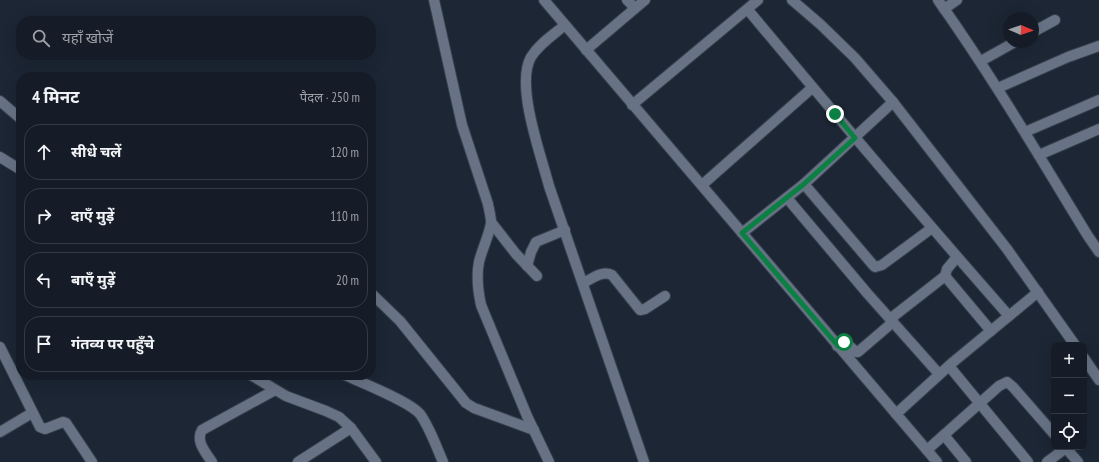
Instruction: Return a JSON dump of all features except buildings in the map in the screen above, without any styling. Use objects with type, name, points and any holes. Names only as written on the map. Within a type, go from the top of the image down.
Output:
[{"type":"street","points":[[434,0],[462,125],[488,204],[491,222],[479,262],[477,276],[481,306],[549,462]]},
{"type":"street","points":[[544,0],[937,462]]},
{"type":"street","points":[[627,0],[635,8]]},
{"type":"street","points":[[586,50],[644,0]]},
{"type":"street","points":[[632,105],[748,10],[758,0]]},
{"type":"street","points":[[792,0],[820,24],[855,58],[893,102],[1002,242],[1073,342]]},
{"type":"street","points":[[938,0],[998,88],[1099,252]]},
{"type":"street","points":[[944,9],[957,0]]},
{"type":"street","points":[[748,10],[812,88],[1009,316]]},
{"type":"street","points":[[1039,29],[1055,20]]},
{"type":"street","points":[[565,25],[540,46],[531,57],[526,70],[525,85],[536,141],[550,186],[644,462]]},
{"type":"street","points":[[998,88],[1068,57],[1099,46]]},
{"type":"street","points":[[980,61],[1004,48]]},
{"type":"street","points":[[702,185],[812,88]]},
{"type":"street","points":[[1025,132],[1099,100]]},
{"type":"street","points":[[0,101],[16,115]]},
{"type":"street","points":[[742,233],[804,184],[893,102]]},
{"type":"street","points":[[1039,155],[1099,129]]},
{"type":"street","points":[[0,156],[16,167]]},
{"type":"street","points":[[804,184],[875,267],[882,266],[932,228]]},
{"type":"street","points":[[787,198],[939,374]]},
{"type":"street","points":[[491,222],[537,276]]},
{"type":"street","points":[[527,266],[536,242],[565,230]]},
{"type":"street","points":[[838,346],[845,342],[856,352],[858,352],[945,276],[947,269],[957,257]]},
{"type":"street","points":[[583,283],[601,274],[608,273],[612,275],[640,310],[645,309],[665,296]]},
{"type":"street","points":[[945,276],[991,331]]},
{"type":"street","points":[[896,414],[939,374],[1038,292]]},
{"type":"street","points":[[376,298],[400,321],[466,403],[474,408],[534,430]]},
{"type":"street","points":[[1,352],[40,428],[48,428],[63,422],[68,424],[92,462]]},
{"type":"street","points":[[1087,362],[1099,380]]},
{"type":"street","points":[[949,366],[1028,462]]},
{"type":"street","points":[[259,380],[275,390],[339,417],[351,428],[376,462]]},
{"type":"street","points":[[356,380],[409,405],[419,413],[443,462]]},
{"type":"street","points":[[927,450],[999,386],[1006,382],[1013,387],[1051,431]]},
{"type":"street","points":[[212,462],[203,448],[199,438],[202,430],[275,390]]},
{"type":"street","points":[[0,432],[32,413]]},
{"type":"street","points":[[298,462],[351,428]]},
{"type":"street","points":[[944,435],[966,462]]},
{"type":"street","points":[[1047,462],[1062,450]]},
{"type":"street","points":[[1068,450],[1078,462]]},
{"type":"route","points":[[835,114],[855,138],[804,184],[742,233],[838,346],[844,342]]}]
